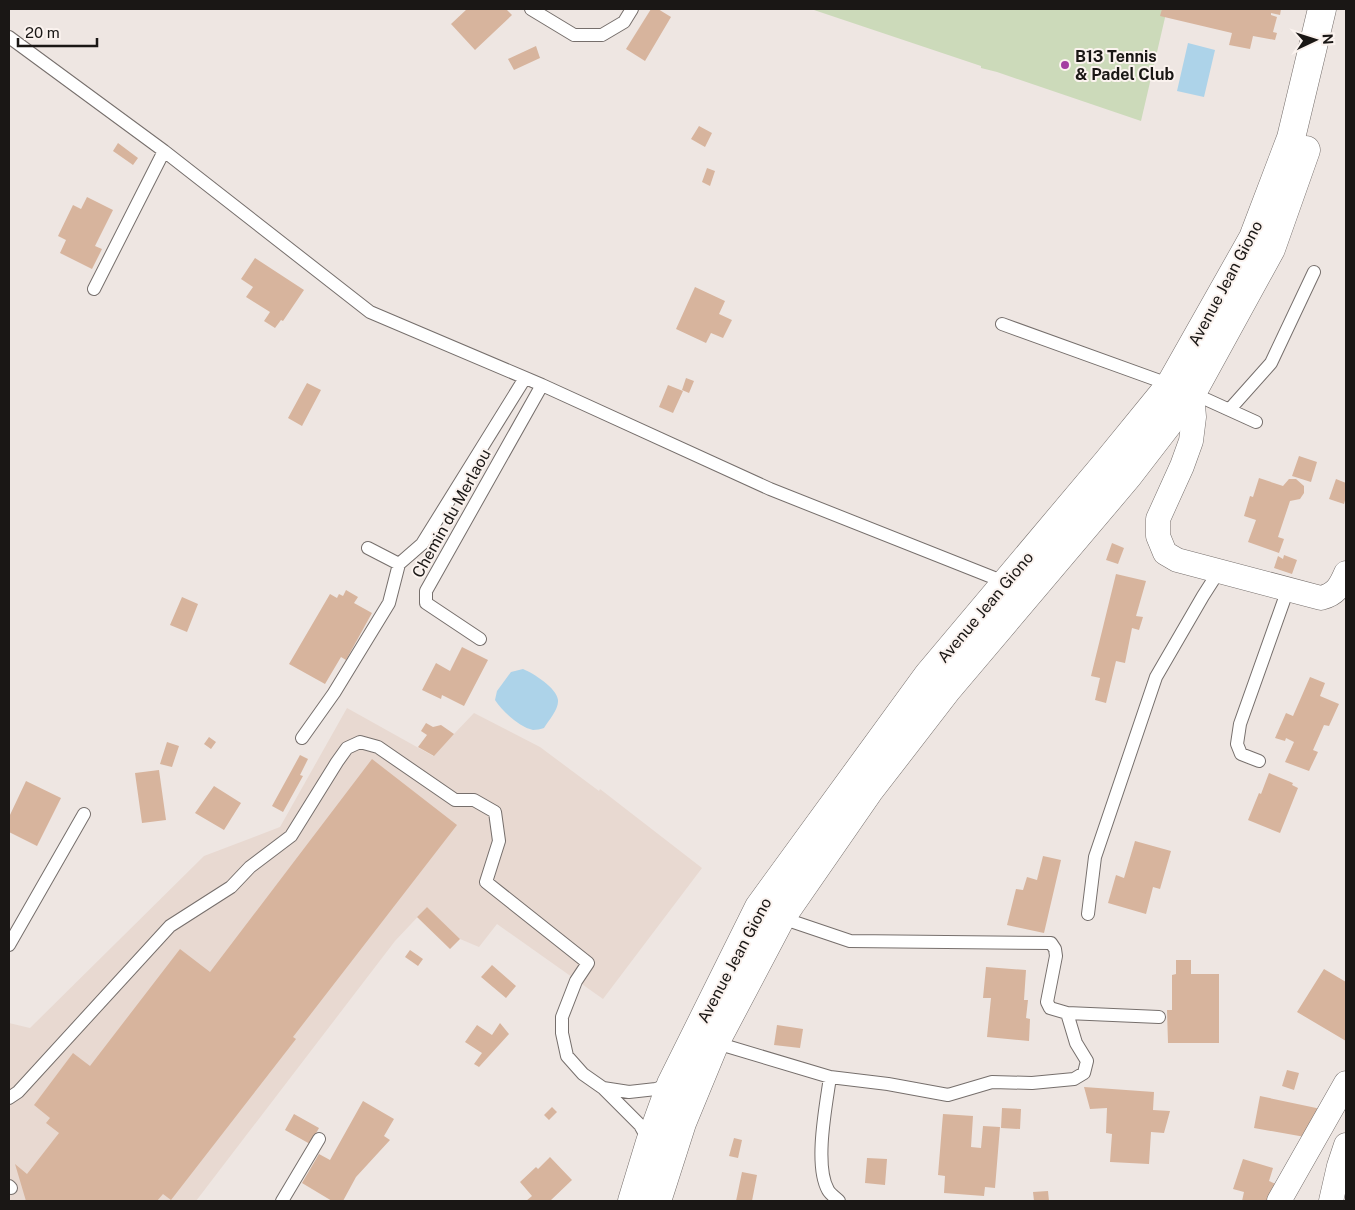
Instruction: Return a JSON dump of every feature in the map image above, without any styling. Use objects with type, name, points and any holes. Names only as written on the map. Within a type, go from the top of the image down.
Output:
[{"type":"main road","name":"Avenue Jean Giono","points":[[1181,389],[1253,238],[1291,138],[1322,9]]},
{"type":"main road","name":"Avenue Jean Giono","points":[[632,1201],[650,1142],[671,1084],[705,1039],[770,912],[869,791],[947,690],[1018,587],[1128,476],[1270,249],[1309,143],[1341,9]]},
{"type":"main road","name":"Avenue Jean Giono","points":[[657,1201],[682,1123],[705,1039]]},
{"type":"street","points":[[1181,389],[1194,417],[1191,441],[1158,519],[1158,536],[1165,554],[1176,560],[1321,598],[1331,595],[1340,588],[1346,574]]},
{"type":"street","points":[[1279,1201],[1346,1083]]},
{"type":"street","points":[[1331,1201],[1346,1145]]},
{"type":"lane","points":[[531,9],[574,35],[602,35],[624,22],[632,9]]},
{"type":"lane","points":[[9,37],[164,151],[370,312],[542,385],[770,489],[1018,587]]},
{"type":"lane","points":[[94,289],[164,151]]},
{"type":"lane","points":[[1230,409],[1272,362],[1314,272]]},
{"type":"lane","points":[[1002,324],[1181,389],[1256,422]]},
{"type":"lane","points":[[302,738],[334,693],[389,603],[399,564],[422,544],[525,378]]},
{"type":"lane","name":"Chemin du Merlaou","points":[[480,638],[426,603],[426,591],[542,385]]},
{"type":"lane","points":[[368,548],[399,564]]},
{"type":"lane","points":[[1088,914],[1095,857],[1156,677],[1219,571]]},
{"type":"lane","points":[[1258,761],[1241,754],[1237,744],[1240,724],[1288,589]]},
{"type":"lane","points":[[9,1098],[18,1092],[170,926],[231,887],[250,867],[291,836],[336,762],[348,748],[360,742],[378,747],[455,800],[474,800],[495,812],[499,842],[486,882],[588,963],[576,981],[562,1017],[562,1033],[567,1056],[583,1074],[603,1088],[640,1125],[650,1142]]},
{"type":"lane","points":[[9,945],[84,814]]},
{"type":"lane","points":[[770,912],[850,941],[1051,944],[1055,949],[1056,956],[1047,1002],[1050,1008],[1067,1013],[1159,1017]]},
{"type":"lane","points":[[705,1039],[830,1077],[888,1084],[948,1095],[992,1082],[1032,1083],[1074,1078],[1084,1073],[1087,1061],[1076,1043],[1067,1013]]},
{"type":"lane","points":[[830,1077],[823,1132],[822,1170],[828,1190],[839,1201]]},
{"type":"lane","points":[[603,1088],[629,1092],[671,1084]]},
{"type":"lane","points":[[282,1201],[320,1139]]},
{"type":"shaded area","points":[[347,708],[433,756],[474,713],[540,747],[599,791],[600,789],[702,868],[603,999],[497,924],[479,947],[460,939],[427,907],[395,941],[196,1201],[9,1201],[9,1023],[30,1028],[204,856],[280,827]]},
{"type":"green space","name":"B13 Tennis & Padel Club","points":[[811,9],[1167,9],[1141,121]]},
{"type":"water","points":[[1188,43],[1215,50],[1204,97],[1177,91]]},
{"type":"water","points":[[523,669],[544,681],[557,695],[557,707],[544,728],[533,730],[522,726],[506,714],[495,700],[497,691],[511,672]]},
{"type":"building","points":[[467,9],[506,9],[512,15],[475,50],[451,24]]},
{"type":"building","points":[[651,9],[658,9],[671,17],[645,61],[626,49]]},
{"type":"building","points":[[1162,9],[1281,9],[1280,15],[1271,13],[1271,15],[1277,17],[1273,32],[1277,33],[1275,40],[1253,36],[1250,49],[1229,45],[1232,33],[1160,16]]},
{"type":"building","points":[[536,46],[540,58],[514,70],[508,59]]},
{"type":"building","points":[[699,126],[712,133],[705,147],[691,139]]},
{"type":"building","points":[[118,143],[138,158],[133,165],[113,151]]},
{"type":"building","points":[[707,168],[715,171],[710,186],[702,182]]},
{"type":"building","points":[[87,197],[113,210],[95,246],[102,249],[92,269],[60,253],[66,240],[58,236],[73,205],[81,209]]},
{"type":"building","points":[[255,258],[304,290],[283,321],[281,320],[275,328],[264,321],[270,312],[246,297],[253,287],[241,279]]},
{"type":"building","points":[[695,287],[725,301],[719,314],[732,320],[723,338],[711,333],[706,343],[676,329]]},
{"type":"building","points":[[686,378],[694,381],[689,393],[682,390]]},
{"type":"building","points":[[307,383],[321,390],[302,426],[288,418]]},
{"type":"building","points":[[668,385],[683,391],[673,413],[659,407]]},
{"type":"building","points":[[1299,456],[1317,462],[1311,482],[1292,476]]},
{"type":"building","points":[[1259,478],[1283,486],[1289,479],[1296,479],[1304,486],[1304,493],[1300,499],[1290,501],[1278,537],[1284,539],[1279,553],[1248,542],[1256,520],[1244,516],[1250,496],[1253,497]]},
{"type":"building","points":[[1336,479],[1346,483],[1344,504],[1329,499]]},
{"type":"building","points":[[1112,543],[1124,548],[1118,564],[1106,560]]},
{"type":"building","points":[[1284,555],[1297,560],[1292,574],[1274,568],[1278,556],[1283,559]]},
{"type":"building","points":[[1116,574],[1146,581],[1136,616],[1143,617],[1139,630],[1132,628],[1125,663],[1116,661],[1106,703],[1095,700],[1100,678],[1091,676]]},
{"type":"building","points":[[346,590],[358,597],[354,603],[372,613],[346,660],[341,657],[325,684],[289,664],[330,594],[337,598],[339,594],[343,596]]},
{"type":"building","points":[[182,597],[198,604],[187,632],[170,625]]},
{"type":"building","points":[[462,647],[488,660],[464,706],[442,695],[441,699],[422,690],[436,663],[450,671]]},
{"type":"building","points":[[1310,677],[1325,683],[1320,696],[1339,704],[1329,726],[1324,725],[1313,750],[1318,752],[1309,771],[1285,762],[1294,742],[1286,738],[1285,741],[1275,738],[1286,713],[1293,716]]},
{"type":"building","points":[[426,723],[433,727],[441,725],[454,734],[434,756],[418,747],[427,735],[421,731]]},
{"type":"building","points":[[209,737],[216,742],[211,749],[204,744]]},
{"type":"building","points":[[167,742],[179,746],[172,767],[160,764]]},
{"type":"building","points":[[300,755],[308,759],[300,775],[303,776],[283,812],[272,806]]},
{"type":"building","points":[[372,759],[457,825],[293,1037],[296,1039],[171,1200],[163,1194],[157,1201],[26,1201],[15,1164],[27,1174],[59,1133],[46,1123],[50,1118],[34,1105],[73,1053],[90,1066],[180,949],[210,972]]},
{"type":"building","points":[[159,770],[166,820],[142,823],[135,773]]},
{"type":"building","points":[[1269,773],[1293,783],[1292,785],[1298,788],[1280,833],[1248,820]]},
{"type":"building","points":[[26,781],[61,798],[37,846],[9,832],[9,817]]},
{"type":"building","points":[[214,786],[241,803],[224,830],[195,813]]},
{"type":"building","points":[[1135,841],[1171,851],[1160,889],[1153,887],[1146,914],[1108,903],[1116,875],[1124,878]]},
{"type":"building","points":[[1043,856],[1061,860],[1044,933],[1007,925],[1016,889],[1023,890],[1027,877],[1037,880]]},
{"type":"building","points":[[427,907],[460,939],[450,949],[417,917]]},
{"type":"building","points":[[410,950],[423,959],[418,966],[405,957]]},
{"type":"building","points":[[1176,960],[1191,960],[1191,974],[1219,974],[1219,1043],[1168,1043],[1167,1010],[1172,1010],[1172,975],[1176,974]]},
{"type":"building","points":[[492,965],[516,986],[506,998],[481,977]]},
{"type":"building","points":[[986,967],[1026,970],[1024,1000],[1028,1000],[1026,1018],[1030,1019],[1029,1041],[987,1037],[991,998],[983,998]]},
{"type":"building","points":[[1324,969],[1346,982],[1346,1041],[1297,1012]]},
{"type":"building","points":[[500,1023],[509,1034],[479,1067],[474,1064],[482,1053],[465,1042],[477,1025],[492,1035]]},
{"type":"building","points":[[777,1025],[803,1029],[800,1048],[774,1045]]},
{"type":"building","points":[[1287,1070],[1299,1073],[1294,1090],[1282,1086]]},
{"type":"building","points":[[1084,1087],[1154,1092],[1153,1110],[1170,1111],[1164,1133],[1151,1132],[1149,1164],[1110,1162],[1112,1134],[1106,1133],[1107,1108],[1090,1109]]},
{"type":"building","points":[[1260,1096],[1321,1109],[1305,1137],[1254,1128]]},
{"type":"building","points":[[363,1101],[394,1119],[384,1136],[390,1140],[356,1177],[343,1201],[332,1201],[302,1183],[319,1154],[330,1160]]},
{"type":"building","points":[[552,1107],[557,1112],[549,1120],[544,1115]]},
{"type":"building","points":[[1002,1108],[1021,1109],[1020,1129],[1001,1128]]},
{"type":"building","points":[[294,1114],[319,1128],[310,1144],[285,1130]]},
{"type":"building","points":[[943,1114],[973,1116],[971,1147],[981,1148],[983,1126],[1000,1127],[995,1188],[985,1187],[984,1196],[944,1193],[945,1176],[938,1175]]},
{"type":"building","points":[[734,1138],[742,1140],[738,1158],[729,1156]]},
{"type":"building","points":[[550,1157],[572,1180],[550,1201],[526,1201],[532,1196],[520,1182],[536,1167],[538,1169]]},
{"type":"building","points":[[867,1158],[887,1159],[885,1185],[865,1183]]},
{"type":"building","points":[[1243,1159],[1273,1168],[1269,1181],[1278,1185],[1269,1201],[1242,1201],[1244,1192],[1233,1189]]},
{"type":"building","points":[[742,1172],[757,1175],[752,1201],[736,1201]]},
{"type":"building","points":[[1048,1191],[1049,1201],[1034,1201],[1033,1192]]},
{"type":"place","name":"B13 Tennis & Padel Club","points":[[1065,65]]}]
